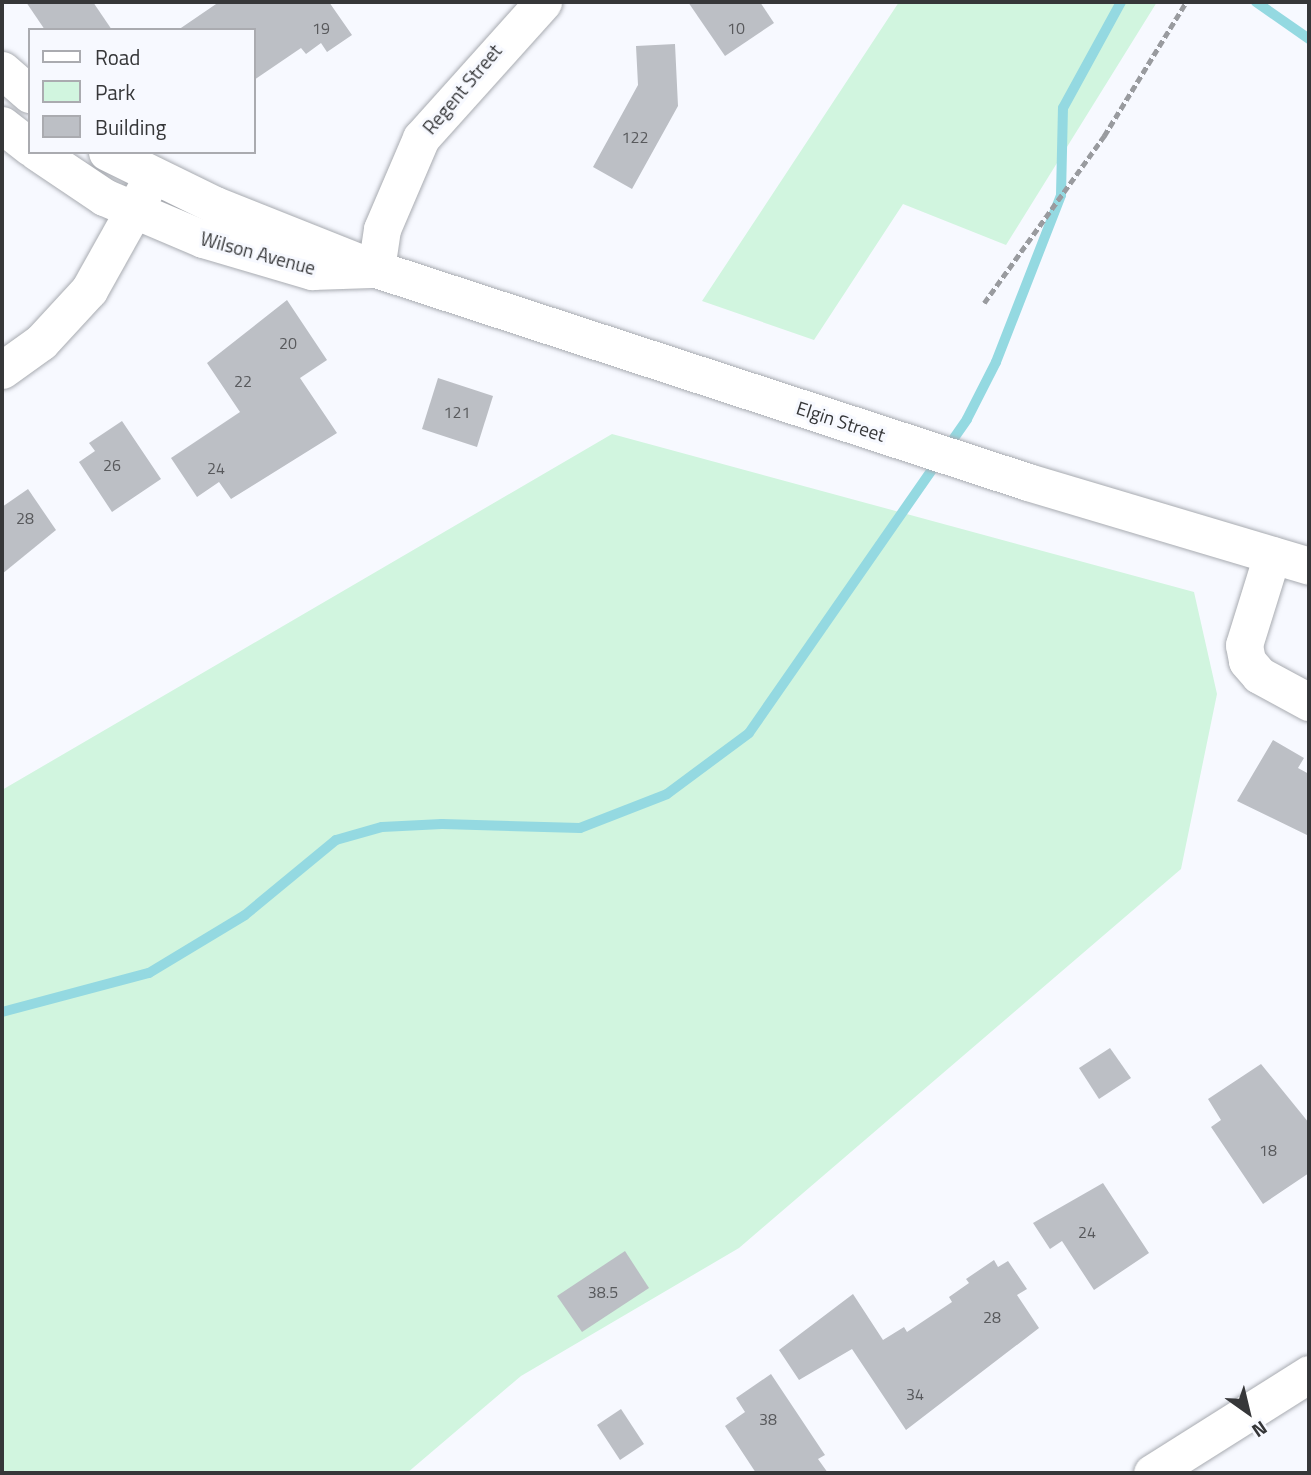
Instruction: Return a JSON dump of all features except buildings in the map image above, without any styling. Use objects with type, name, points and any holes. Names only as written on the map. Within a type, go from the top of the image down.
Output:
[{"type":"street","name":"Regent Street","points":[[376,269],[382,229],[421,138],[543,2]]},
{"type":"street","points":[[2,70],[28,92]]},
{"type":"street","points":[[2,125],[28,145]]},
{"type":"street","name":"Wilson Avenue","points":[[40,154],[134,212],[312,271],[376,269]]},
{"type":"street","name":"Wilson Avenue","points":[[111,154],[153,176],[376,269]]},
{"type":"street","points":[[2,370],[41,342],[89,290],[153,176]]},
{"type":"street","name":"Elgin Street","points":[[376,269],[1309,566]]},
{"type":"street","points":[[1272,555],[1244,645],[1247,661],[1309,702]]},
{"type":"street","points":[[1152,1473],[1309,1374]]},
{"type":"path","points":[[984,303],[1104,136],[1186,2]]},
{"type":"green space","points":[[899,2],[1157,2],[1006,245],[903,204],[814,340],[702,301]]},
{"type":"green space","points":[[612,434],[1194,592],[1217,694],[1181,869],[739,1248],[521,1376],[407,1473],[2,1473],[2,790]]},
{"type":"waterway","points":[[2,1012],[149,973],[245,915],[336,840],[382,827],[442,824],[580,828],[667,794],[749,733],[967,419],[996,362],[1061,195],[1063,108],[1121,2]]},
{"type":"waterway","points":[[1256,2],[1309,39]]}]
